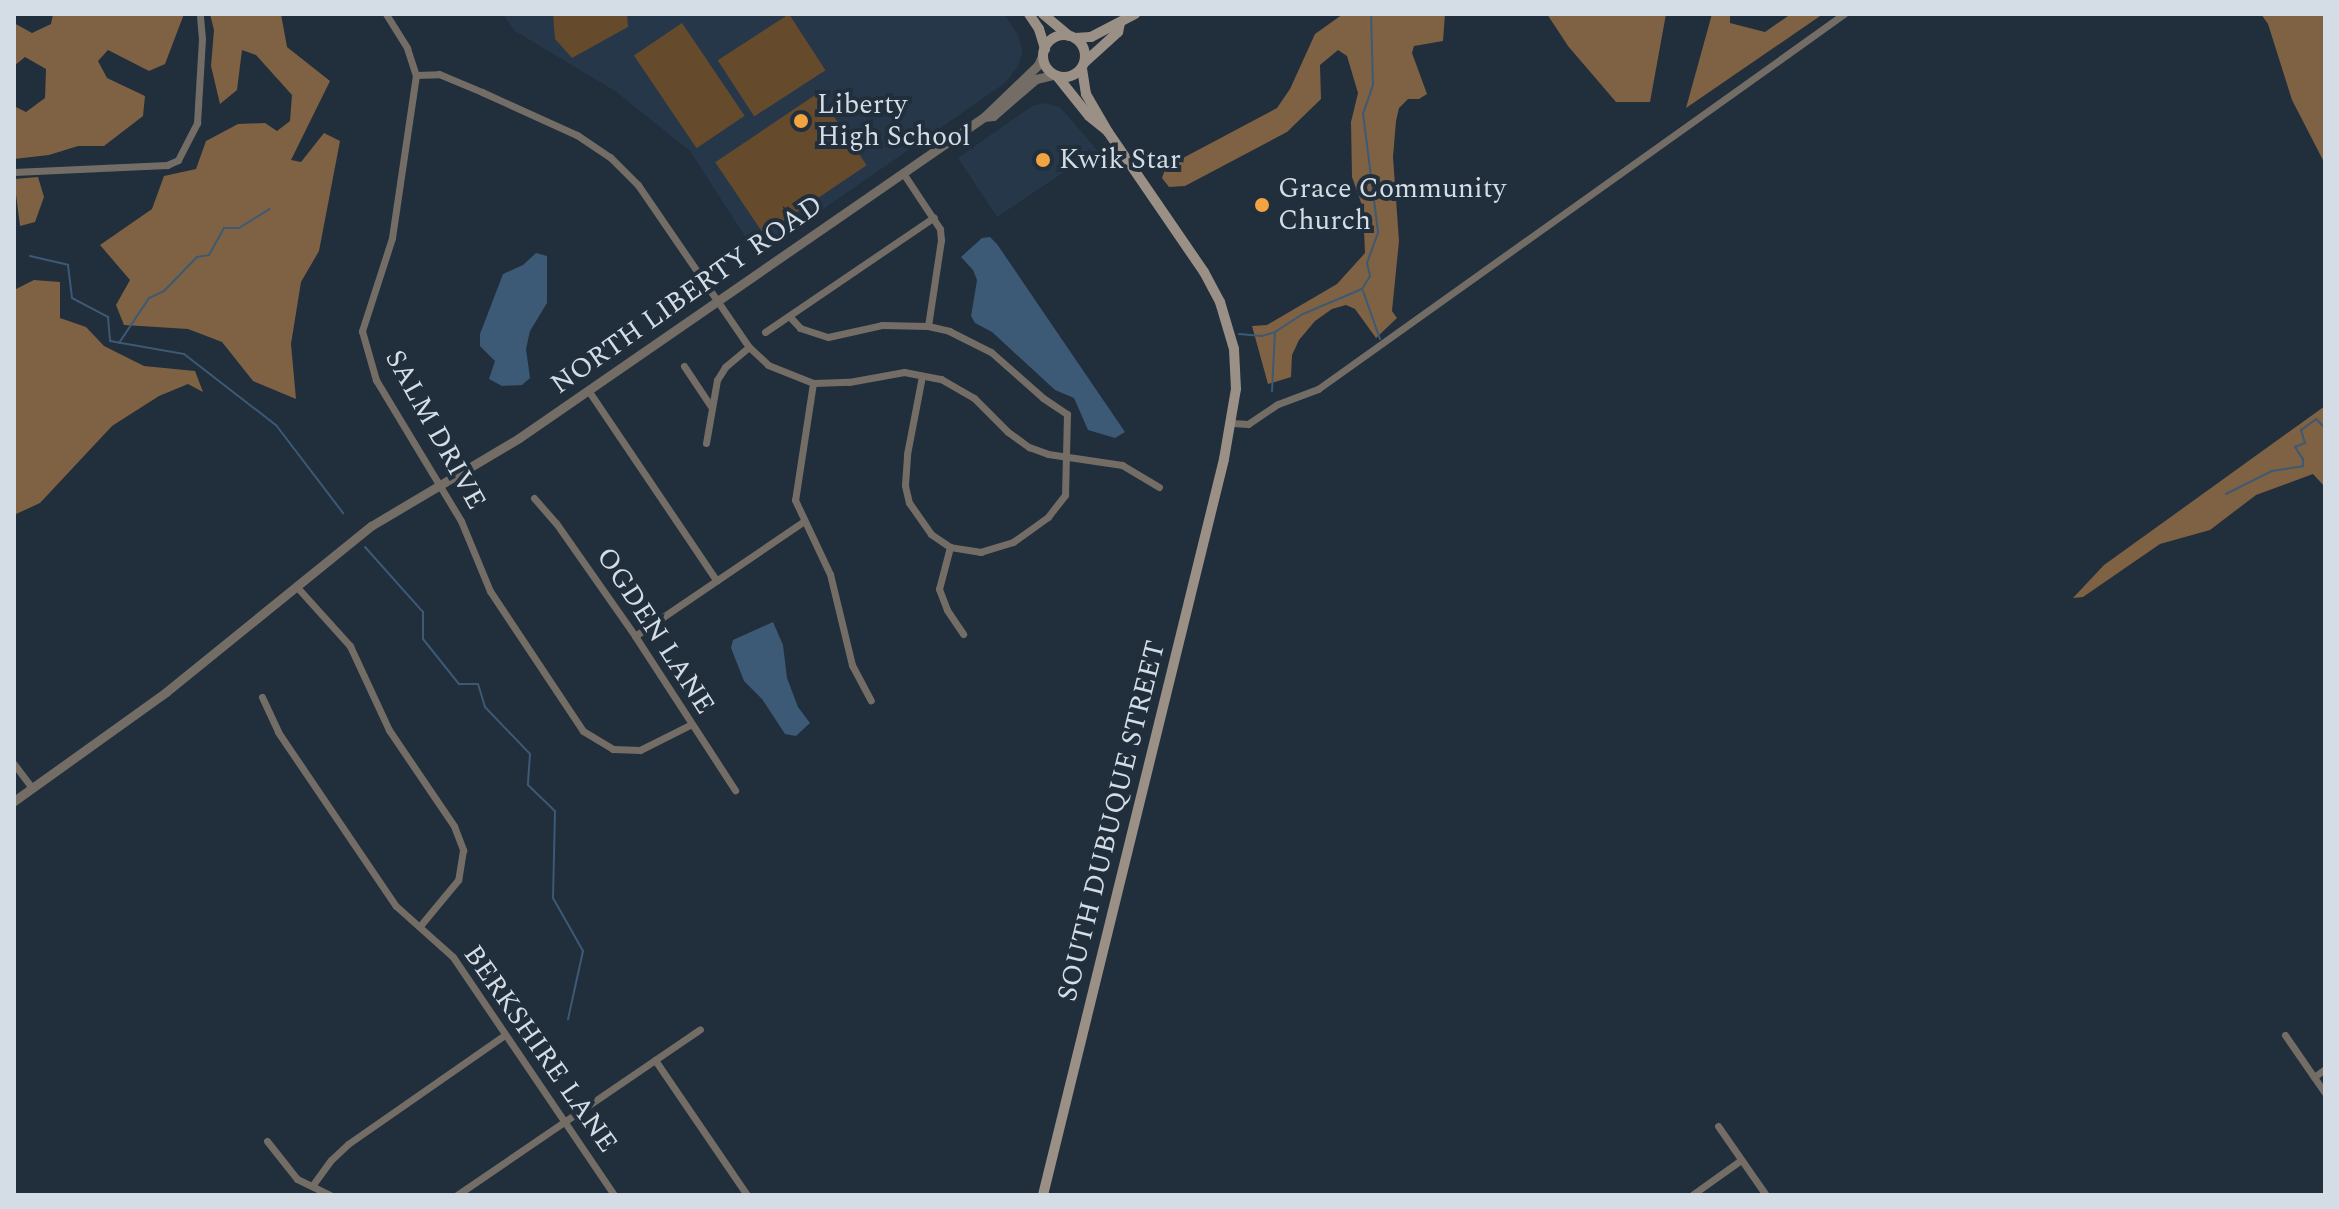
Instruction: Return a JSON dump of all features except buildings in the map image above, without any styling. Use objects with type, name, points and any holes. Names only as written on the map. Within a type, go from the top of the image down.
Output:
[{"type":"main road","points":[[1029,14],[1039,29],[1046,66],[1089,116],[1108,132]]},
{"type":"main road","points":[[1043,14],[1084,48],[1086,94],[1108,132]]},
{"type":"main road","points":[[1044,51],[1052,39],[1091,37],[1135,14]]},
{"type":"main road","points":[[1056,76],[1071,76],[1118,32],[1120,23]]},
{"type":"main road","name":"SOUTH DUBUQUE STREET","points":[[1043,1195],[1232,423],[1235,357],[1220,302],[1204,272],[1108,132]]},
{"type":"street","points":[[386,14],[407,48],[416,75],[439,74],[482,92],[577,135],[610,157],[638,185],[749,347],[768,365],[813,383],[849,382],[891,373],[922,376],[959,388],[1029,447],[1066,458],[1122,465],[1159,487]]},
{"type":"street","points":[[1232,423],[1248,424],[1278,404],[1318,389],[1844,14]]},
{"type":"street","points":[[14,172],[167,165],[178,160],[197,123],[200,17]]},
{"type":"street","name":"NORTH LIBERTY ROAD","points":[[14,801],[166,692],[359,534],[519,438],[984,117],[1038,65],[1044,51]]},
{"type":"street","name":"SALM DRIVE","points":[[416,75],[392,238],[362,331],[376,380],[461,521],[490,591],[583,731],[613,749],[640,750],[690,725]]},
{"type":"street","name":"NORTH LIBERTY ROAD","points":[[984,117],[993,116],[1036,79],[1056,76]]},
{"type":"street","points":[[903,173],[934,217],[941,240],[928,326]]},
{"type":"street","points":[[765,332],[934,217]]},
{"type":"street","points":[[789,316],[800,328],[828,337],[882,325],[928,326],[960,335],[991,352],[1043,398],[1067,414],[1065,495],[1048,517],[1013,542],[981,552],[950,547],[917,518],[905,485],[922,376]]},
{"type":"street","points":[[706,443],[717,380],[725,367],[749,347]]},
{"type":"street","points":[[684,366],[712,408]]},
{"type":"street","points":[[813,383],[794,486],[797,511],[830,574],[852,665],[871,700]]},
{"type":"street","points":[[588,390],[717,581]]},
{"type":"street","name":"OGDEN LANE","points":[[534,498],[556,523],[635,636],[735,790]]},
{"type":"street","points":[[635,636],[803,522]]},
{"type":"street","points":[[950,547],[939,589],[947,610],[963,634]]},
{"type":"street","points":[[296,586],[350,646],[389,730],[454,826],[463,850],[458,880],[420,926]]},
{"type":"street","name":"BERKSHIRE LANE","points":[[262,697],[278,732],[396,906],[453,957],[614,1195]]},
{"type":"street","points":[[14,764],[32,788]]},
{"type":"street","points":[[457,1195],[700,1029]]},
{"type":"street","points":[[312,1186],[331,1160],[348,1144],[505,1035]]},
{"type":"street","points":[[2285,1035],[2325,1093]]},
{"type":"street","points":[[655,1060],[747,1195]]},
{"type":"street","points":[[2314,1077],[2325,1069]]},
{"type":"street","points":[[1718,1126],[1766,1195]]},
{"type":"street","points":[[267,1141],[287,1170],[330,1195]]},
{"type":"street","points":[[1692,1195],[1741,1160]]},
{"type":"shaded area","points":[[53,14],[184,14],[165,64],[149,71],[108,50],[98,61],[107,78],[145,96],[143,116],[104,146],[78,146],[49,155],[14,159],[14,106],[26,112],[45,98],[46,69],[25,57],[14,66],[14,23],[32,33],[51,24]]},
{"type":"shaded area","points":[[210,14],[281,14],[287,47],[330,81],[291,160],[301,162],[324,133],[340,141],[319,251],[301,282],[291,344],[296,399],[253,381],[222,342],[188,329],[124,325],[116,305],[130,280],[100,245],[152,209],[164,176],[196,169],[206,141],[238,124],[265,123],[277,131],[290,121],[292,95],[256,55],[242,50],[237,90],[220,104],[211,66],[214,30]]},
{"type":"shaded area","name":"Liberty High School","points":[[503,14],[1004,14],[1018,35],[1023,51],[1018,66],[1005,83],[757,255],[690,151],[615,91],[515,31]]},
{"type":"shaded area","points":[[553,14],[627,14],[628,27],[572,58],[555,39]]},
{"type":"shaded area","points":[[789,14],[825,70],[754,116],[718,60]]},
{"type":"shaded area","points":[[1343,14],[1445,14],[1443,41],[1414,46],[1412,53],[1427,94],[1419,99],[1408,99],[1399,108],[1396,121],[1393,157],[1399,241],[1392,311],[1397,318],[1376,338],[1355,309],[1346,305],[1332,309],[1315,321],[1299,340],[1292,355],[1291,377],[1268,384],[1252,326],[1267,325],[1337,284],[1365,253],[1363,208],[1352,177],[1351,122],[1358,93],[1347,56],[1338,50],[1320,65],[1321,99],[1287,132],[1185,186],[1169,187],[1162,178],[1166,167],[1277,108],[1290,89],[1315,34]]},
{"type":"shaded area","points":[[1547,14],[1666,14],[1650,102],[1616,102],[1568,46]]},
{"type":"shaded area","points":[[1712,14],[1730,14],[1730,23],[1765,32],[1791,14],[1823,14],[1686,108]]},
{"type":"shaded area","points":[[2261,14],[2325,14],[2325,164],[2292,100],[2268,24]]},
{"type":"shaded area","points":[[682,23],[745,116],[697,148],[634,55]]},
{"type":"shaded area","points":[[818,93],[867,165],[764,234],[715,162]]},
{"type":"shaded area","points":[[1045,103],[1060,107],[1097,150],[997,217],[958,158],[1032,106]]},
{"type":"shaded area","points":[[38,177],[44,197],[35,222],[20,226],[14,179]]},
{"type":"shaded area","points":[[990,237],[1125,432],[1115,438],[1088,430],[1074,398],[1055,390],[992,332],[975,323],[971,316],[977,280],[973,270],[961,257],[982,238]]},
{"type":"shaded area","points":[[536,253],[547,256],[547,303],[530,331],[526,349],[530,378],[522,385],[502,386],[489,379],[495,361],[480,346],[480,334],[503,274],[523,265]]},
{"type":"shaded area","points":[[34,280],[60,282],[60,318],[86,327],[104,346],[144,366],[195,371],[203,392],[188,384],[159,396],[112,426],[40,503],[14,515],[14,290]]},
{"type":"shaded area","points":[[2325,406],[2325,487],[2313,474],[2256,495],[2210,530],[2160,544],[2083,597],[2073,598],[2104,565]]},
{"type":"shaded area","points":[[773,622],[783,645],[787,678],[798,707],[810,723],[796,736],[785,734],[762,699],[744,681],[731,648],[733,640]]},
{"type":"waterway","points":[[1239,334],[1262,336],[1275,332],[1303,314],[1362,289],[1370,276],[1367,263],[1378,232],[1363,114],[1373,85],[1371,14]]},
{"type":"waterway","points":[[119,343],[149,298],[164,291],[197,257],[209,255],[224,228],[239,228],[270,209]]},
{"type":"waterway","points":[[30,256],[68,265],[72,298],[108,317],[110,341],[184,354],[276,425],[343,513]]},
{"type":"waterway","points":[[1363,291],[1380,339]]},
{"type":"waterway","points":[[1272,391],[1275,332]]},
{"type":"waterway","points":[[2226,494],[2272,471],[2303,466],[2303,459],[2295,447],[2305,443],[2301,430],[2316,419],[2325,428]]},
{"type":"waterway","points":[[365,547],[423,612],[423,639],[459,684],[478,684],[485,707],[530,754],[528,785],[555,811],[553,898],[583,951],[568,1019]]},
{"type":"place","name":"Liberty High School","points":[[801,121]]},
{"type":"place","name":"Kwik Star","points":[[1043,160]]},
{"type":"place","name":"Grace Community Church","points":[[1262,205]]}]
